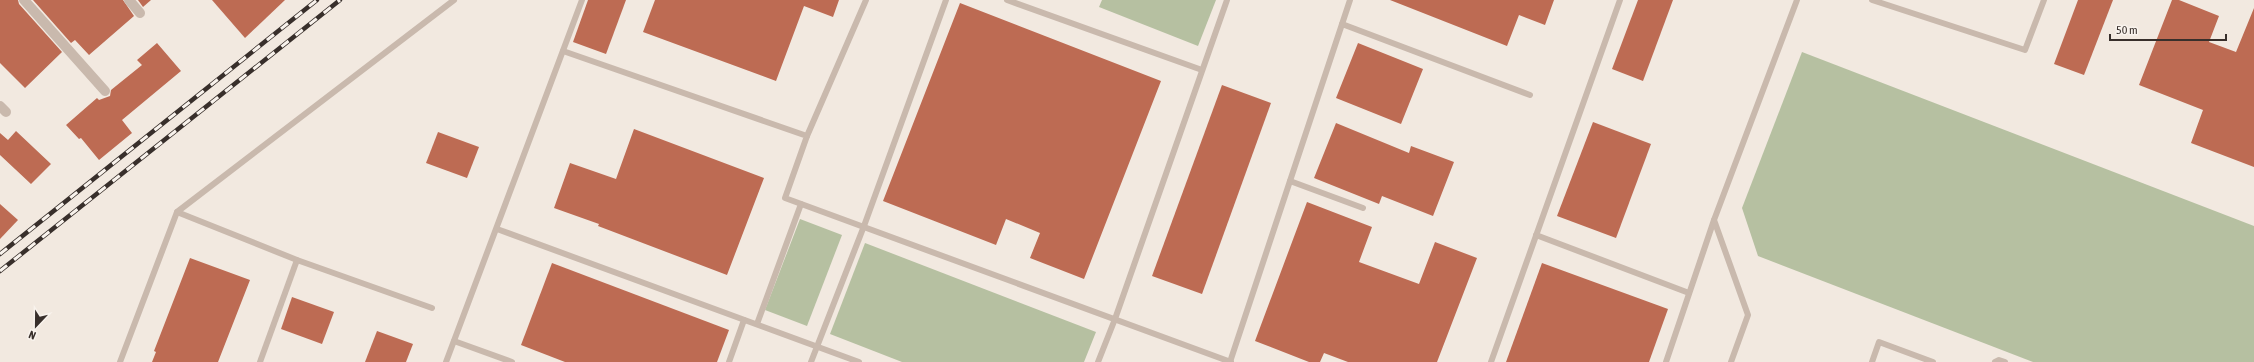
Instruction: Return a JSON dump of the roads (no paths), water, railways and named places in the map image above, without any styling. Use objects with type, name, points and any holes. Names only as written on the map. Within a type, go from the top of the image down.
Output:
[{"type":"street","points":[[24,0],[105,91]]},
{"type":"street","points":[[129,0],[140,13]]},
{"type":"lane","points":[[120,362],[177,212],[454,0]]},
{"type":"lane","points":[[446,362],[582,0]]},
{"type":"lane","points":[[866,0],[807,136],[785,198],[1230,362],[1350,0]]},
{"type":"lane","points":[[810,362],[864,226],[946,0]]},
{"type":"lane","points":[[1007,0],[1202,70]]},
{"type":"lane","points":[[1098,362],[1115,319],[1227,0]]},
{"type":"lane","points":[[1491,362],[1620,0]]},
{"type":"lane","points":[[1666,362],[1714,220],[1796,0]]},
{"type":"lane","points":[[1872,0],[2025,50],[2044,0]]},
{"type":"lane","points":[[1342,24],[1530,95]]},
{"type":"lane","points":[[563,50],[807,136]]},
{"type":"lane","points":[[1290,181],[1364,208]]},
{"type":"lane","points":[[757,324],[801,204]]},
{"type":"lane","points":[[177,212],[297,260],[432,308]]},
{"type":"lane","points":[[1714,220],[1748,315],[1731,362]]},
{"type":"lane","points":[[497,229],[859,362]]},
{"type":"lane","points":[[1536,235],[1689,293]]},
{"type":"lane","points":[[260,362],[297,260]]},
{"type":"lane","points":[[729,362],[744,320]]},
{"type":"lane","points":[[454,342],[512,362]]},
{"type":"lane","points":[[1872,362],[1879,342],[1933,362]]},
{"type":"lane","points":[[1995,362],[1999,360],[2005,362]]},
{"type":"railway","points":[[0,254],[317,0]]},
{"type":"railway","points":[[0,271],[340,0]]}]
